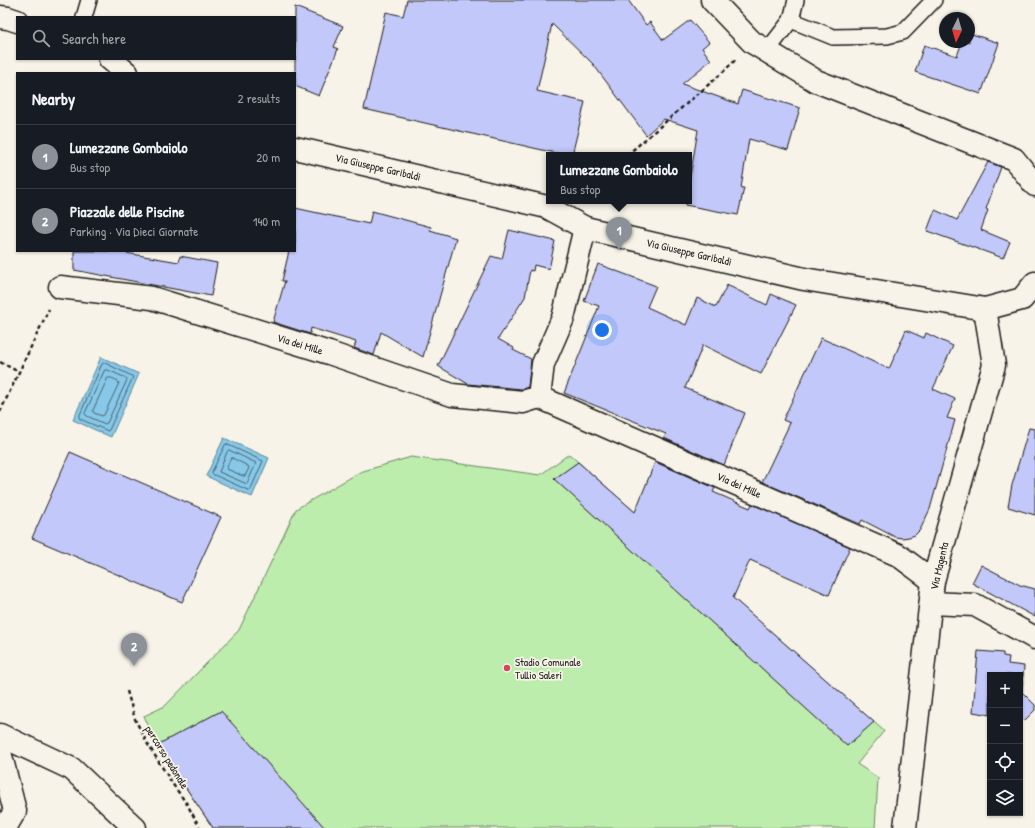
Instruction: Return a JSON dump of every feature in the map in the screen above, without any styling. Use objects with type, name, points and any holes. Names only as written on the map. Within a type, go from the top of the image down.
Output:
[{"type":"street","points":[[712,0],[759,47],[816,81],[1014,159],[1035,185]]},
{"type":"street","points":[[0,17],[16,20]]},
{"type":"street","points":[[111,60],[126,72]]},
{"type":"street","name":"Via Giuseppe Garibaldi","points":[[296,148],[546,206],[585,228],[804,279],[985,310],[1022,299],[1035,283]]},
{"type":"street","points":[[539,397],[543,364],[564,318],[585,228]]},
{"type":"street","name":"Via dei Mille","points":[[60,287],[152,298],[329,353],[452,395],[522,402],[539,397],[898,555],[933,581]]},
{"type":"street","name":"Via Magenta","points":[[905,828],[933,581],[994,364],[985,310]]},
{"type":"street","points":[[931,603],[975,605],[1035,638]]},
{"type":"street","points":[[0,735],[72,769],[135,828]]},
{"type":"street","points":[[0,752],[15,812],[5,828]]},
{"type":"lane","points":[[84,16],[89,0]]},
{"type":"lane","points":[[759,47],[791,20],[796,0]]},
{"type":"lane","points":[[791,20],[833,36],[887,36],[903,32],[934,0]]},
{"type":"path","points":[[630,152],[722,73],[759,47]]},
{"type":"path","points":[[0,412],[60,287]]},
{"type":"path","points":[[0,362],[19,372]]},
{"type":"path","name":"percorso pedonale","points":[[127,691],[135,719],[141,731],[174,786],[187,804],[200,828]]},
{"type":"green space","name":"Stadio Comunale Tullio Saleri","points":[[569,454],[884,731],[857,764],[878,778],[875,828],[213,828],[157,745],[144,716],[165,706],[239,630],[296,509],[360,472],[411,457],[540,475]]},
{"type":"water","points":[[101,357],[139,374],[111,437],[73,420]]},
{"type":"water","points":[[224,438],[269,458],[252,497],[206,476]]},
{"type":"building","points":[[407,0],[628,0],[646,25],[650,22],[663,40],[690,20],[709,42],[702,48],[711,60],[682,84],[738,104],[742,90],[800,108],[788,150],[749,139],[741,188],[744,188],[738,215],[685,205],[692,204],[692,165],[698,130],[664,119],[646,135],[593,64],[552,24],[537,91],[585,102],[573,152],[551,152],[364,109],[386,12],[403,16]]},
{"type":"building","points":[[295,7],[343,26],[334,47],[338,49],[319,96],[296,86]]},
{"type":"building","points":[[975,35],[999,43],[981,94],[915,72],[924,45],[957,56],[960,48],[975,48]]},
{"type":"building","points":[[988,162],[1001,167],[986,209],[988,210],[981,230],[1010,242],[1003,258],[927,231],[935,210],[957,220]]},
{"type":"building","points":[[296,208],[369,224],[372,211],[431,227],[430,230],[456,238],[423,357],[381,332],[374,355],[354,348],[356,342],[311,328],[310,334],[273,322],[285,281],[282,281],[289,252],[296,252]]},
{"type":"building","points":[[509,230],[555,241],[549,269],[534,265],[533,271],[530,270],[525,297],[498,339],[514,348],[513,350],[531,359],[528,387],[522,389],[468,384],[438,366],[491,256],[502,259]]},
{"type":"building","points":[[74,252],[126,252],[179,262],[180,256],[217,263],[211,296],[74,270]]},
{"type":"building","points":[[598,264],[656,286],[647,307],[686,325],[697,298],[716,307],[727,285],[767,305],[771,294],[796,305],[761,374],[703,345],[685,388],[745,413],[724,465],[664,438],[666,434],[564,393],[599,306],[584,301]]},
{"type":"building","points":[[906,330],[924,338],[926,333],[953,346],[933,389],[955,399],[947,418],[955,420],[930,509],[920,530],[915,535],[909,537],[895,537],[862,520],[860,524],[762,482],[790,423],[783,420],[821,338],[889,369]]},
{"type":"building","points":[[1029,428],[1035,429],[1035,515],[1008,507],[1012,485]]},
{"type":"building","points":[[70,452],[221,517],[182,602],[32,538]]},
{"type":"building","points":[[578,462],[635,512],[655,462],[715,488],[713,492],[750,508],[752,504],[850,547],[829,595],[750,560],[733,598],[874,722],[847,746],[554,479]]},
{"type":"building","points":[[981,565],[1020,585],[1035,589],[1035,617],[972,583]]},
{"type":"building","points":[[978,651],[1003,653],[1003,656],[1009,657],[1008,664],[1024,666],[1023,679],[1023,672],[987,672],[987,714],[973,712]]},
{"type":"building","points":[[1023,693],[1035,705],[1035,710],[1025,720],[1023,720]]},
{"type":"building","points":[[221,711],[325,828],[213,828],[157,745]]},
{"type":"place","name":"Lumezzane Gombaiolo","points":[[619,250]]},
{"type":"place","name":"Piazzale delle Piscine","points":[[134,666]]},
{"type":"place","name":"Stadio Comunale Tullio Saleri","points":[[507,668]]}]
